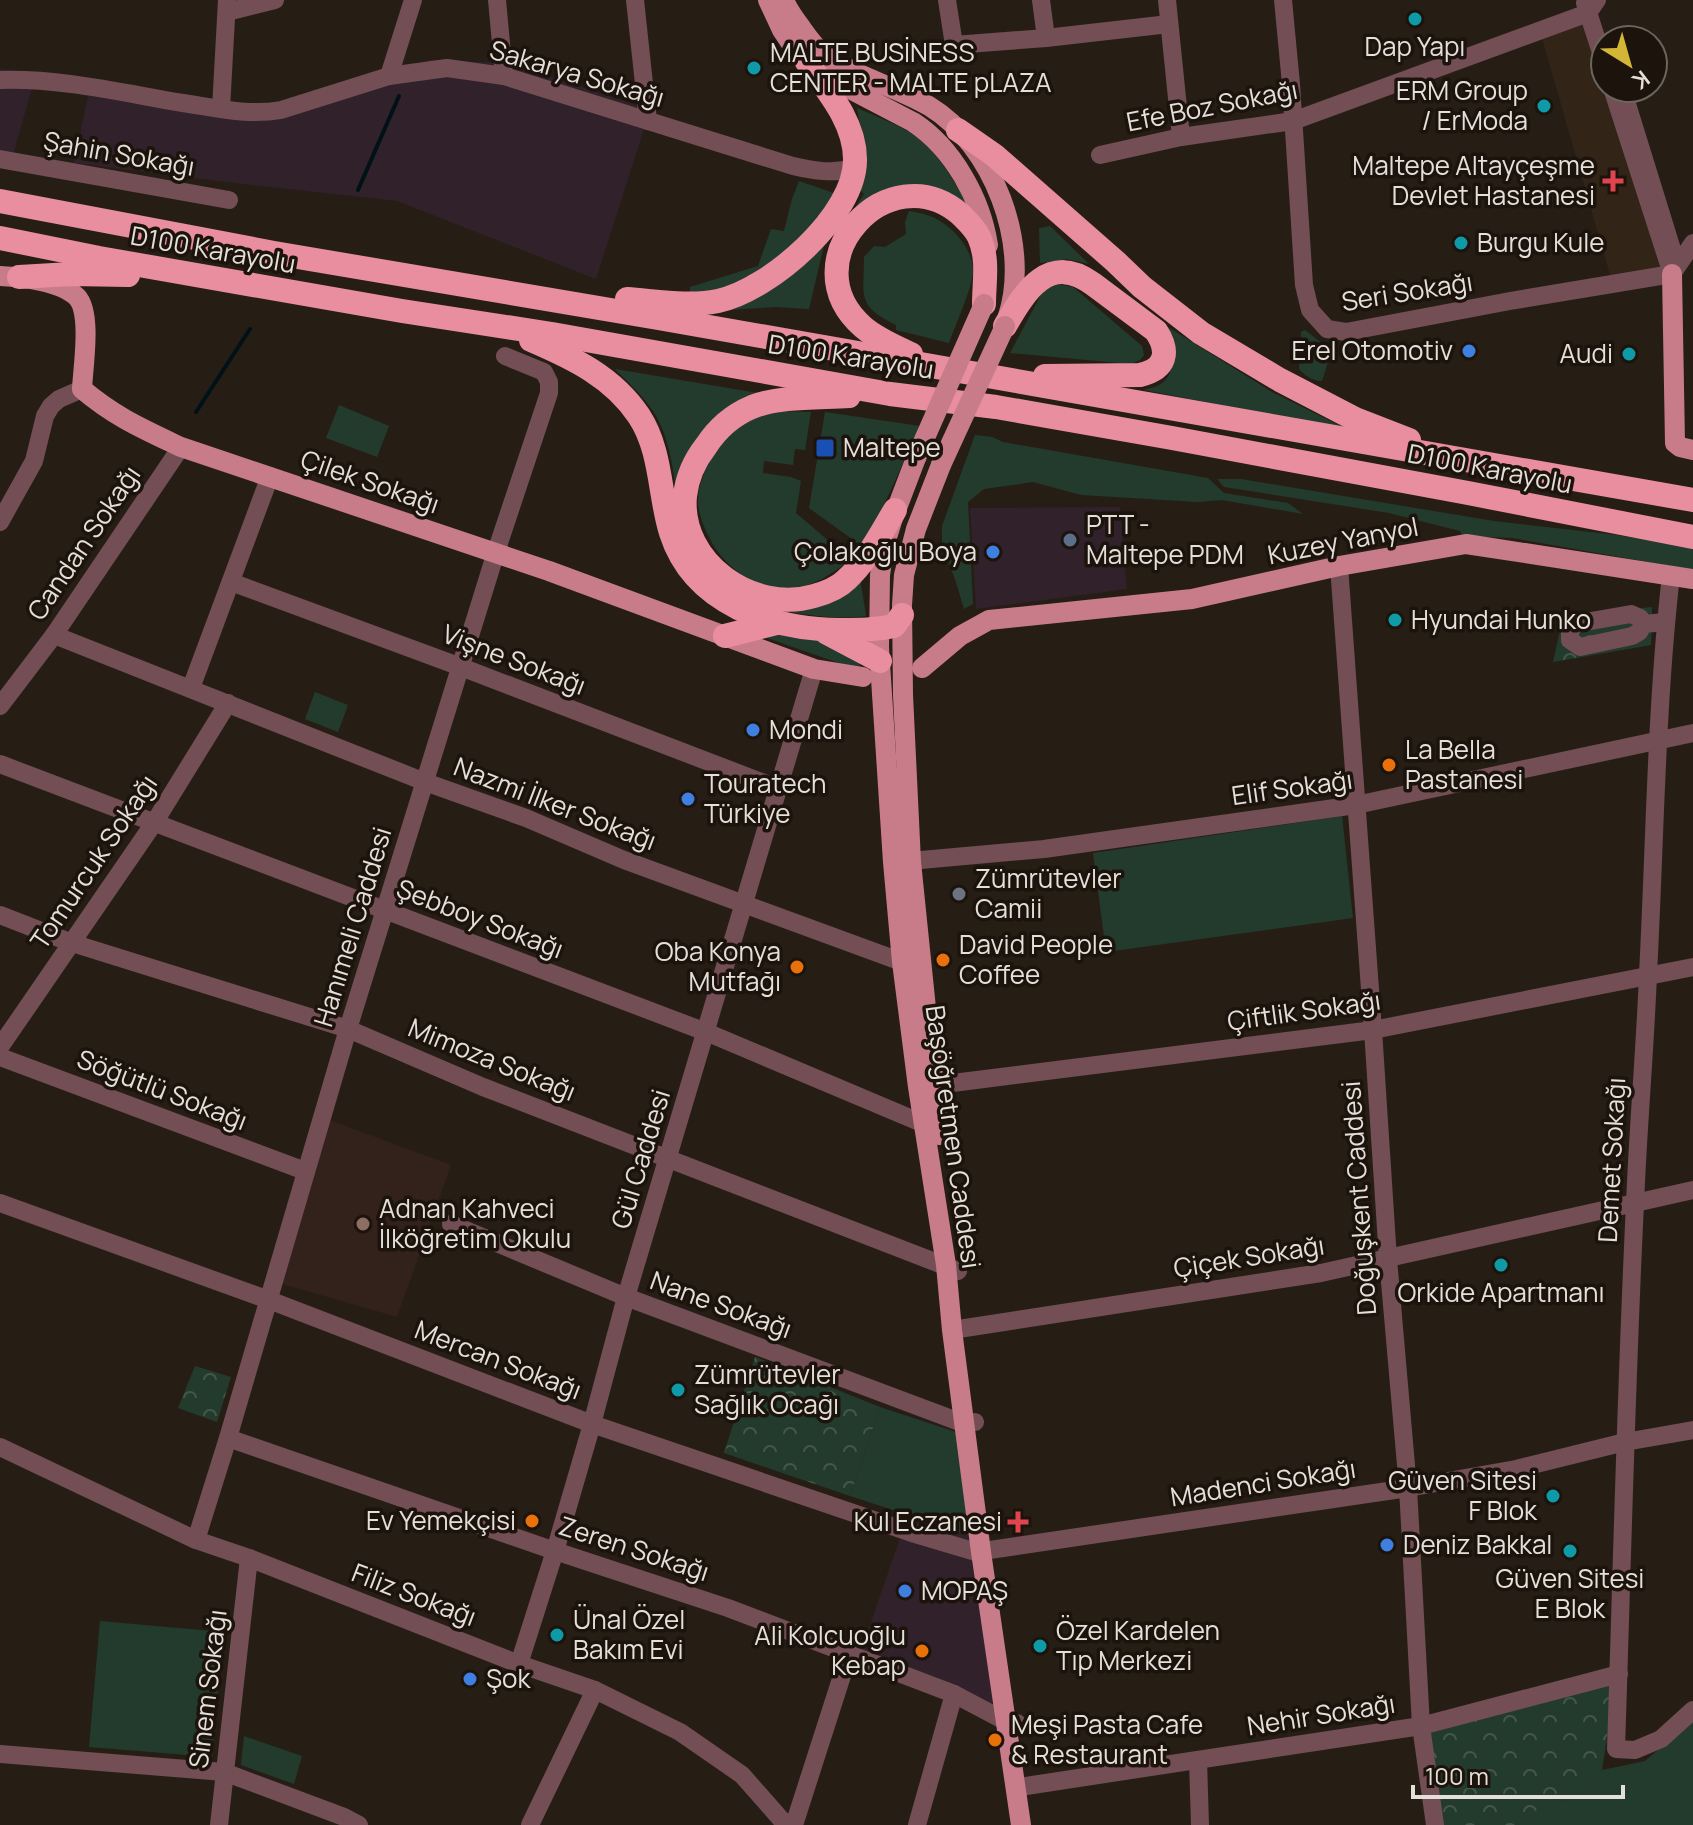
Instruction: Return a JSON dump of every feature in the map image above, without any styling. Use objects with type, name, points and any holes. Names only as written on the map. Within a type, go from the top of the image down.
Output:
[{"type":"highway","points":[[536,299],[694,303],[720,300],[751,289],[795,256],[839,208],[855,168],[854,147],[847,125],[807,62]]},
{"type":"highway","points":[[958,130],[994,155],[1142,287],[1201,333],[1280,380],[1355,419],[1464,460]]},
{"type":"highway","points":[[939,367],[873,335],[847,308],[837,287],[836,268],[846,236],[860,219],[891,200],[918,196],[940,201],[962,216],[979,237],[985,261],[984,304]]},
{"type":"highway","name":"D100 Karayolu","points":[[0,201],[274,253],[1693,500]]},
{"type":"highway","name":"D100 Karayolu","points":[[0,238],[503,328],[1172,438],[1693,537]]},
{"type":"highway","points":[[989,377],[1140,375],[1159,367],[1165,351],[1156,331],[1083,277],[1072,273],[1042,277],[1023,295],[1005,326]]},
{"type":"highway","points":[[9,276],[201,276]]},
{"type":"highway","points":[[503,328],[596,372],[617,390],[639,416],[648,431],[657,462],[671,533],[688,565],[704,585],[733,606],[778,623],[821,630],[878,630],[894,626],[902,615]]},
{"type":"highway","points":[[890,394],[776,401],[739,413],[717,432],[699,455],[687,483],[685,499],[695,541],[714,568],[743,590],[781,600],[802,599],[833,589],[846,581],[866,557],[895,510]]},
{"type":"highway","points":[[725,636],[778,623]]},
{"type":"highway","points":[[821,630],[871,669]]},
{"type":"main road","name":"Başöğretmen Caddesi","points":[[768,0],[782,30],[819,73],[923,129],[958,169],[975,200],[987,234],[990,265],[984,304],[895,510],[881,561],[878,630],[871,669],[902,862],[926,1086],[1012,1723],[1021,1825]]},
{"type":"main road","name":"Başöğretmen Caddesi","points":[[784,0],[811,41],[826,55],[924,103],[958,130],[991,176],[1001,196],[1010,222],[1014,250],[1011,305],[1005,326],[941,465],[916,529],[902,590],[902,962],[926,1086]]},
{"type":"main road","points":[[1672,274],[1675,443],[1693,450]]},
{"type":"main road","points":[[9,276],[46,282],[77,297],[82,305],[86,328],[82,389]]},
{"type":"main road","name":"Çilek Sokağı","points":[[82,389],[104,408],[129,423],[181,447],[496,552],[814,669],[871,669]]},
{"type":"main road","name":"Kuzey Yanyol","points":[[922,668],[960,636],[989,620],[1192,599],[1339,566],[1466,544],[1693,579]]},
{"type":"main road","name":"Başöğretmen Caddesi","points":[[1012,1723],[1031,1825]]},
{"type":"street","points":[[221,109],[227,6],[275,0]]},
{"type":"street","points":[[389,76],[413,0]]},
{"type":"street","points":[[497,0],[504,76]]},
{"type":"street","points":[[635,0],[648,121]]},
{"type":"street","points":[[947,0],[954,45],[1169,24]]},
{"type":"street","points":[[1041,0],[1046,38]]},
{"type":"street","points":[[1167,0],[1181,137]]},
{"type":"street","points":[[1283,0],[1293,121]]},
{"type":"street","points":[[1592,3],[1601,24]]},
{"type":"street","points":[[1592,3],[1596,24]]},
{"type":"street","name":"Efe Boz Sokağı","points":[[1100,155],[1181,137],[1293,121],[1592,3]]},
{"type":"street","name":"Sakarya Sokağı","points":[[0,80],[44,80],[250,113],[281,110],[389,76],[447,68],[504,76],[793,166],[843,172],[855,168]]},
{"type":"street","points":[[1617,104],[1672,274]]},
{"type":"street","points":[[1627,104],[1674,256],[1672,274]]},
{"type":"street","name":"Seri Sokağı","points":[[1293,121],[1304,285],[1310,310],[1327,329],[1346,332],[1672,274]]},
{"type":"street","name":"Şahin Sokağı","points":[[0,159],[229,200]]},
{"type":"street","points":[[1672,274],[1693,243]]},
{"type":"street","name":"Hanımeli Caddesi","points":[[196,1540],[348,1029],[550,388],[544,372],[505,356]]},
{"type":"street","points":[[0,522],[34,461],[45,416],[51,406],[82,389]]},
{"type":"street","name":"Candan Sokağı","points":[[0,706],[54,635],[181,447]]},
{"type":"street","points":[[191,688],[270,476]]},
{"type":"street","name":"Doğuşkent Caddesi","points":[[1339,566],[1388,1259],[1408,1488],[1421,1726],[1435,1825]]},
{"type":"street","name":"Demet Sokağı","points":[[1671,575],[1658,741],[1635,1203],[1616,1749],[1635,1750],[1661,1739],[1693,1710]]},
{"type":"street","name":"Vişne Sokağı","points":[[231,582],[777,788]]},
{"type":"street","points":[[1644,624],[1665,622]]},
{"type":"street","name":"Nazmi İlker Sokağı","points":[[54,635],[425,782],[526,818],[624,860],[902,962]]},
{"type":"street","name":"Gül Caddesi","points":[[519,1664],[814,669]]},
{"type":"street","name":"Tomurcuk Sokağı","points":[[0,1047],[154,823],[228,703]]},
{"type":"street","name":"Elif Sokağı","points":[[902,862],[1044,849],[1356,805],[1693,733]]},
{"type":"street","name":"Şebboy Sokağı","points":[[0,764],[706,1032],[932,1133]]},
{"type":"street","name":"Mimoza Sokağı","points":[[0,915],[72,943],[348,1029],[483,1087],[952,1268]]},
{"type":"street","name":"Çiftlik Sokağı","points":[[926,1086],[1373,1030],[1693,967]]},
{"type":"street","name":"Söğütlü Sokağı","points":[[0,1057],[305,1171]]},
{"type":"street","name":"Çiçek Sokağı","points":[[958,1329],[1321,1273],[1693,1190]]},
{"type":"street","name":"Mercan Sokağı","points":[[0,1203],[269,1300],[592,1424],[912,1533],[987,1551]]},
{"type":"street","name":"Nane Sokağı","points":[[451,1224],[626,1297],[970,1423]]},
{"type":"street","name":"Madenci Sokağı","points":[[987,1551],[1408,1488],[1516,1469],[1625,1442],[1693,1430]]},
{"type":"street","name":"Zeren Sokağı","points":[[228,1438],[728,1608],[954,1694],[1012,1723]]},
{"type":"street","name":"Filiz Sokağı","points":[[0,1447],[196,1540],[519,1664],[595,1690],[680,1732],[742,1775],[786,1825]]},
{"type":"street","name":"Sinem Sokağı","points":[[219,1825],[249,1558]]},
{"type":"street","points":[[794,1825],[849,1654]]},
{"type":"street","name":"Nehir Sokağı","points":[[1026,1786],[1421,1726],[1619,1674]]},
{"type":"street","points":[[530,1825],[595,1690]]},
{"type":"street","points":[[917,1825],[954,1694]]},
{"type":"street","points":[[0,1754],[224,1772],[359,1825]]},
{"type":"street","points":[[1198,1760],[1200,1825]]},
{"type":"shaded area","name":"Maltepe Altayçeşme Devlet Hastanesi","points":[[1591,13],[1594,24],[1589,24],[1589,104],[1611,104],[1672,274],[1615,292],[1540,31]]},
{"type":"shaded area","points":[[429,60],[509,63],[645,108],[645,126],[596,279],[397,201],[74,163],[91,82],[240,103],[284,105]]},
{"type":"shaded area","points":[[0,69],[36,74],[13,155],[0,153]]},
{"type":"shaded area","points":[[1120,507],[1127,589],[976,609],[970,508]]},
{"type":"shaded area","name":"Adnan Kahveci İlköğretim Okulu","points":[[327,1119],[451,1165],[397,1317],[279,1283]]},
{"type":"shaded area","points":[[908,1515],[972,1536],[993,1705],[861,1651]]},
{"type":"green space","points":[[857,108],[900,127],[923,142],[944,167],[968,205],[932,194],[848,218],[864,194],[858,188],[863,141]]},
{"type":"green space","points":[[799,181],[837,194],[804,241],[760,279],[690,296],[690,287],[758,266],[771,229],[784,231]]},
{"type":"green space","points":[[909,211],[935,218],[951,229],[972,262],[970,286],[949,343],[896,330],[896,325],[874,312],[865,298],[864,257],[874,246],[885,247],[906,234],[905,222]]},
{"type":"green space","points":[[1050,226],[1089,264],[1067,259],[1040,263],[1039,228]]},
{"type":"green space","points":[[826,237],[809,309],[775,307],[730,310],[765,293]]},
{"type":"green space","points":[[1057,284],[1073,287],[1142,346],[1144,355],[1140,360],[1131,364],[1010,353],[1044,289]]},
{"type":"green space","points":[[1160,322],[1272,392],[1349,430],[1144,390],[1160,384],[1171,369],[1171,353]]},
{"type":"green space","points":[[1305,330],[1319,341],[1333,346],[1322,381],[1309,378],[1299,369],[1301,332]]},
{"type":"green space","points":[[615,369],[758,393],[676,489],[669,448],[658,420],[645,400]]},
{"type":"green space","points":[[339,405],[389,426],[377,457],[326,438]]},
{"type":"green space","points":[[778,411],[811,412],[805,450],[795,449],[793,465],[764,461],[763,473],[801,481],[796,513],[851,560],[816,582],[788,588],[774,587],[746,577],[724,559],[708,535],[698,505],[699,489],[708,465],[730,433],[749,419]]},
{"type":"green space","points":[[825,412],[920,426],[863,547],[809,508]]},
{"type":"green space","points":[[975,435],[1208,478],[1224,493],[1288,503],[1303,514],[1222,500],[1198,502],[1081,495],[1033,482],[984,489],[968,502],[973,604],[964,609],[942,547],[942,526]]},
{"type":"green space","points":[[1217,479],[1241,479],[1494,521],[1617,535],[1693,548],[1693,570],[1513,538],[1462,536],[1460,531],[1389,513],[1224,487]]},
{"type":"green space","points":[[860,578],[866,616],[833,617],[777,610]]},
{"type":"green space","points":[[1652,607],[1651,645],[1553,662],[1563,617]]},
{"type":"green space","points":[[787,632],[839,643],[861,657],[859,670],[761,636]]},
{"type":"green space","points":[[315,692],[348,705],[338,732],[305,719]]},
{"type":"green space","points":[[1342,816],[1353,918],[1106,952],[1093,853]]},
{"type":"green space","points":[[755,1357],[880,1407],[850,1496],[724,1453]]},
{"type":"green space","points":[[195,1366],[231,1377],[217,1422],[178,1408]]},
{"type":"green space","points":[[880,1407],[956,1432],[972,1536],[850,1496]]},
{"type":"green space","points":[[100,1621],[223,1632],[212,1757],[89,1747]]},
{"type":"green space","points":[[1617,1674],[1602,1770],[1576,1797],[1532,1812],[1534,1825],[1440,1825],[1421,1727]]},
{"type":"green space","points":[[1693,1720],[1693,1825],[1534,1825],[1531,1812],[1576,1797],[1602,1770],[1645,1761]]},
{"type":"green space","points":[[244,1736],[302,1756],[294,1784],[241,1765]]},
{"type":"waterway","points":[[358,190],[399,96]]},
{"type":"waterway","points":[[196,412],[250,329]]},
{"type":"place","name":"Dap Yapı","points":[[1415,19]]},
{"type":"place","name":"MALTE BUSİNESS CENTER - MALTE pLAZA","points":[[754,68]]},
{"type":"place","name":"ERM Group / ErModa","points":[[1544,106]]},
{"type":"place","name":"Maltepe Altayçeşme Devlet Hastanesi","points":[[1613,181]]},
{"type":"place","name":"Burgu Kule","points":[[1461,243]]},
{"type":"place","name":"Erel Otomotiv","points":[[1469,351]]},
{"type":"place","name":"Audi","points":[[1629,354]]},
{"type":"place","name":"Maltepe","points":[[825,448]]},
{"type":"place","name":"PTT - Maltepe PDM","points":[[1070,540]]},
{"type":"place","name":"Çolakoğlu Boya","points":[[993,552]]},
{"type":"place","name":"Hyundai Hunko","points":[[1395,620]]},
{"type":"place","name":"Mondi","points":[[753,730]]},
{"type":"place","name":"La Bella Pastanesi","points":[[1389,765]]},
{"type":"place","name":"Touratech Türkiye","points":[[688,799]]},
{"type":"place","name":"Zümrütevler Camii","points":[[959,894]]},
{"type":"place","name":"David People Coffee","points":[[943,960]]},
{"type":"place","name":"Oba Konya Mutfağı","points":[[797,967]]},
{"type":"place","name":"Adnan Kahveci İlköğretim Okulu","points":[[363,1224]]},
{"type":"place","name":"Orkide Apartmanı","points":[[1501,1265]]},
{"type":"place","name":"Zümrütevler Sağlık Ocağı","points":[[678,1390]]},
{"type":"place","name":"Güven Sitesi F Blok","points":[[1553,1496]]},
{"type":"place","name":"Ev Yemekçisi","points":[[532,1521]]},
{"type":"place","name":"Kul Eczanesi","points":[[1018,1522]]},
{"type":"place","name":"Deniz Bakkal","points":[[1387,1545]]},
{"type":"place","name":"Güven Sitesi E Blok","points":[[1570,1551]]},
{"type":"place","name":"MOPAŞ","points":[[905,1591]]},
{"type":"place","name":"Ünal Özel Bakım Evi","points":[[557,1635]]},
{"type":"place","name":"Özel Kardelen Tıp Merkezi","points":[[1040,1646]]},
{"type":"place","name":"Ali Kolcuoğlu Kebap","points":[[922,1651]]},
{"type":"place","name":"Şok","points":[[470,1679]]},
{"type":"place","name":"Meşi Pasta Cafe & Restaurant","points":[[995,1740]]}]
